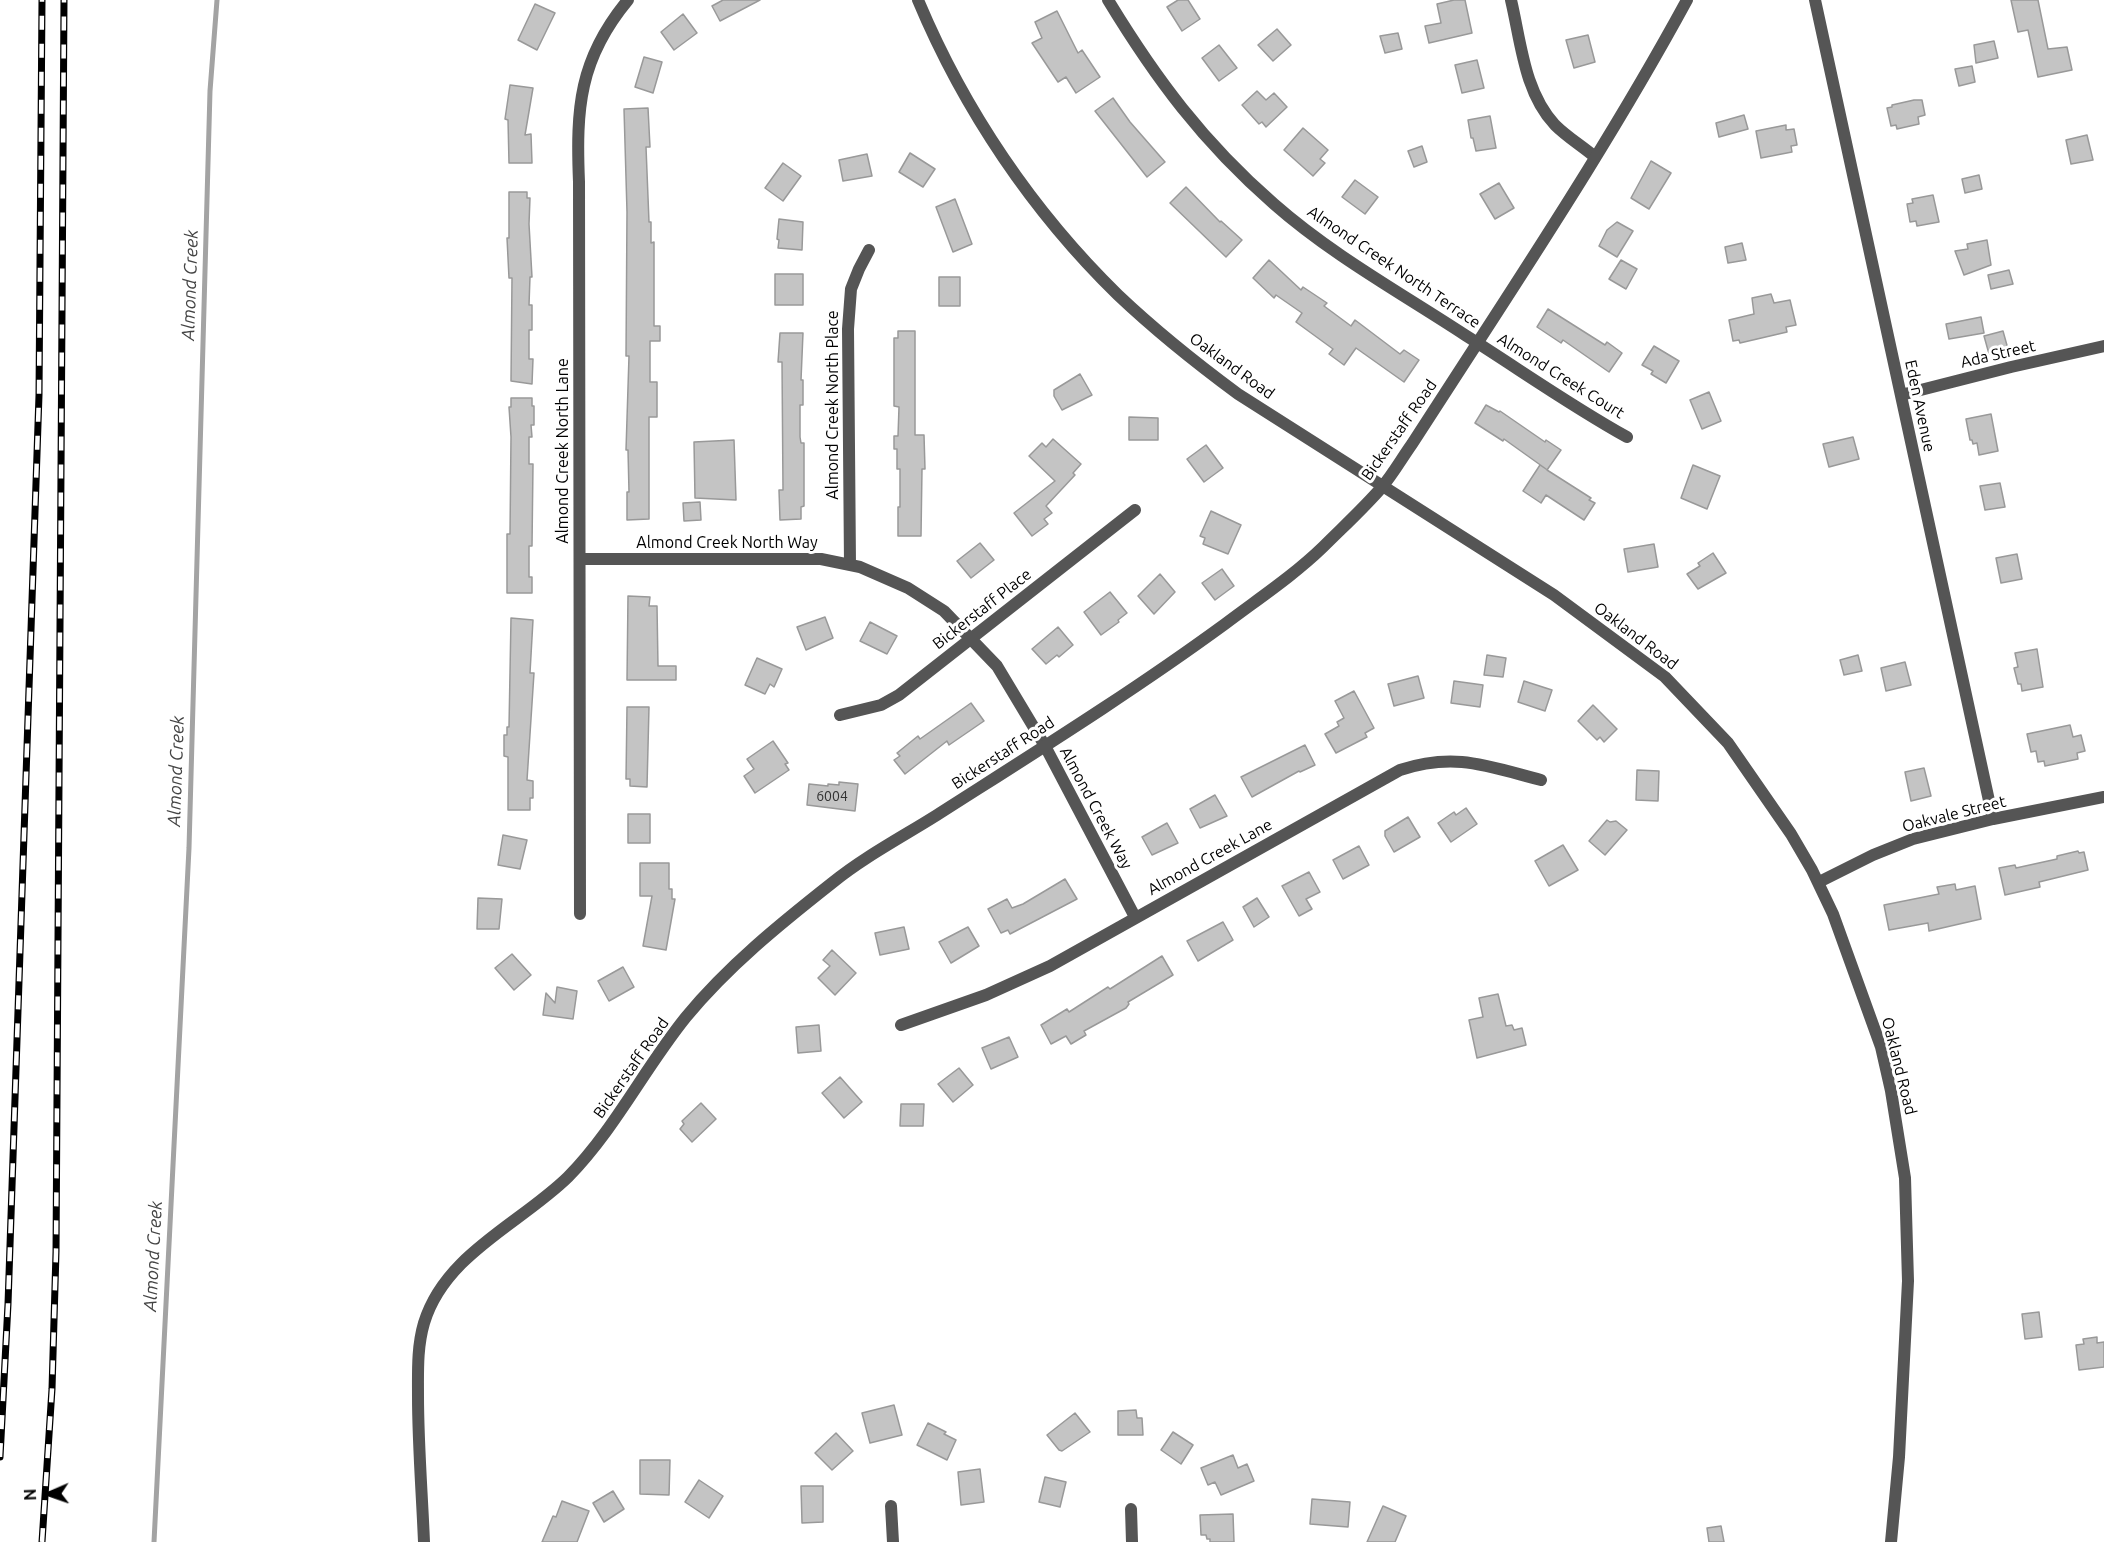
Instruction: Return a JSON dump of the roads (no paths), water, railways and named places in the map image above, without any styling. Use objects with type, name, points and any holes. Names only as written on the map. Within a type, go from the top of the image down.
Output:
[{"type":"street","name":"Almond Creek North Lane","points":[[580,914],[577,143],[579,113],[588,67],[613,18],[628,0]]},
{"type":"street","name":"Oakland Road","points":[[918,0],[961,90],[991,140],[1028,192],[1076,250],[1117,294],[1193,360],[1238,394],[1554,595],[1665,677],[1728,743],[1791,834],[1819,882],[1833,914],[1881,1047],[1891,1091],[1905,1178],[1908,1281],[1899,1457],[1891,1542]]},
{"type":"street","name":"Almond Creek North Terrace","points":[[1108,0],[1155,74],[1193,124],[1274,205],[1341,255],[1477,343]]},
{"type":"street","points":[[1511,0],[1529,81],[1539,102],[1557,127],[1595,157]]},
{"type":"street","name":"Bickerstaff Road","points":[[424,1542],[418,1413],[418,1352],[422,1328],[429,1308],[438,1290],[452,1272],[467,1257],[534,1206],[588,1155],[605,1135],[685,1018],[762,940],[837,879],[1130,691],[1289,577],[1320,550],[1384,485],[1514,288],[1654,61],[1687,0]]},
{"type":"street","name":"Eden Avenue","points":[[1815,0],[1993,819]]},
{"type":"street","name":"Almond Creek North Place","points":[[850,565],[848,329],[851,289],[869,250]]},
{"type":"street","name":"Almond Creek Court","points":[[1477,343],[1627,437]]},
{"type":"street","name":"Ada Street","points":[[1901,395],[2104,346]]},
{"type":"street","name":"Bickerstaff Place","points":[[840,715],[881,705],[899,695],[1135,510]]},
{"type":"street","name":"Almond Creek North Way","points":[[580,559],[821,559],[850,565],[890,579],[944,611],[972,639],[997,666],[1045,746]]},
{"type":"street","name":"Almond Creek Way","points":[[1045,746],[1135,917]]},
{"type":"street","name":"Almond Creek Lane","points":[[901,1025],[986,995],[1050,966],[1400,770],[1433,761],[1462,761],[1541,780]]},
{"type":"street","name":"Oakvale Street","points":[[1819,882],[1873,855],[1913,839],[1993,819],[2104,797]]},
{"type":"street","points":[[891,1506],[893,1542]]},
{"type":"street","points":[[1131,1509],[1132,1542]]},
{"type":"waterway","name":"Almond Creek","points":[[154,1542],[189,848],[210,91],[217,0]]},
{"type":"railway","points":[[0,1457],[8,1304],[39,395],[42,0]]},
{"type":"railway","points":[[42,1542],[52,1389],[56,1252],[64,0]]}]
